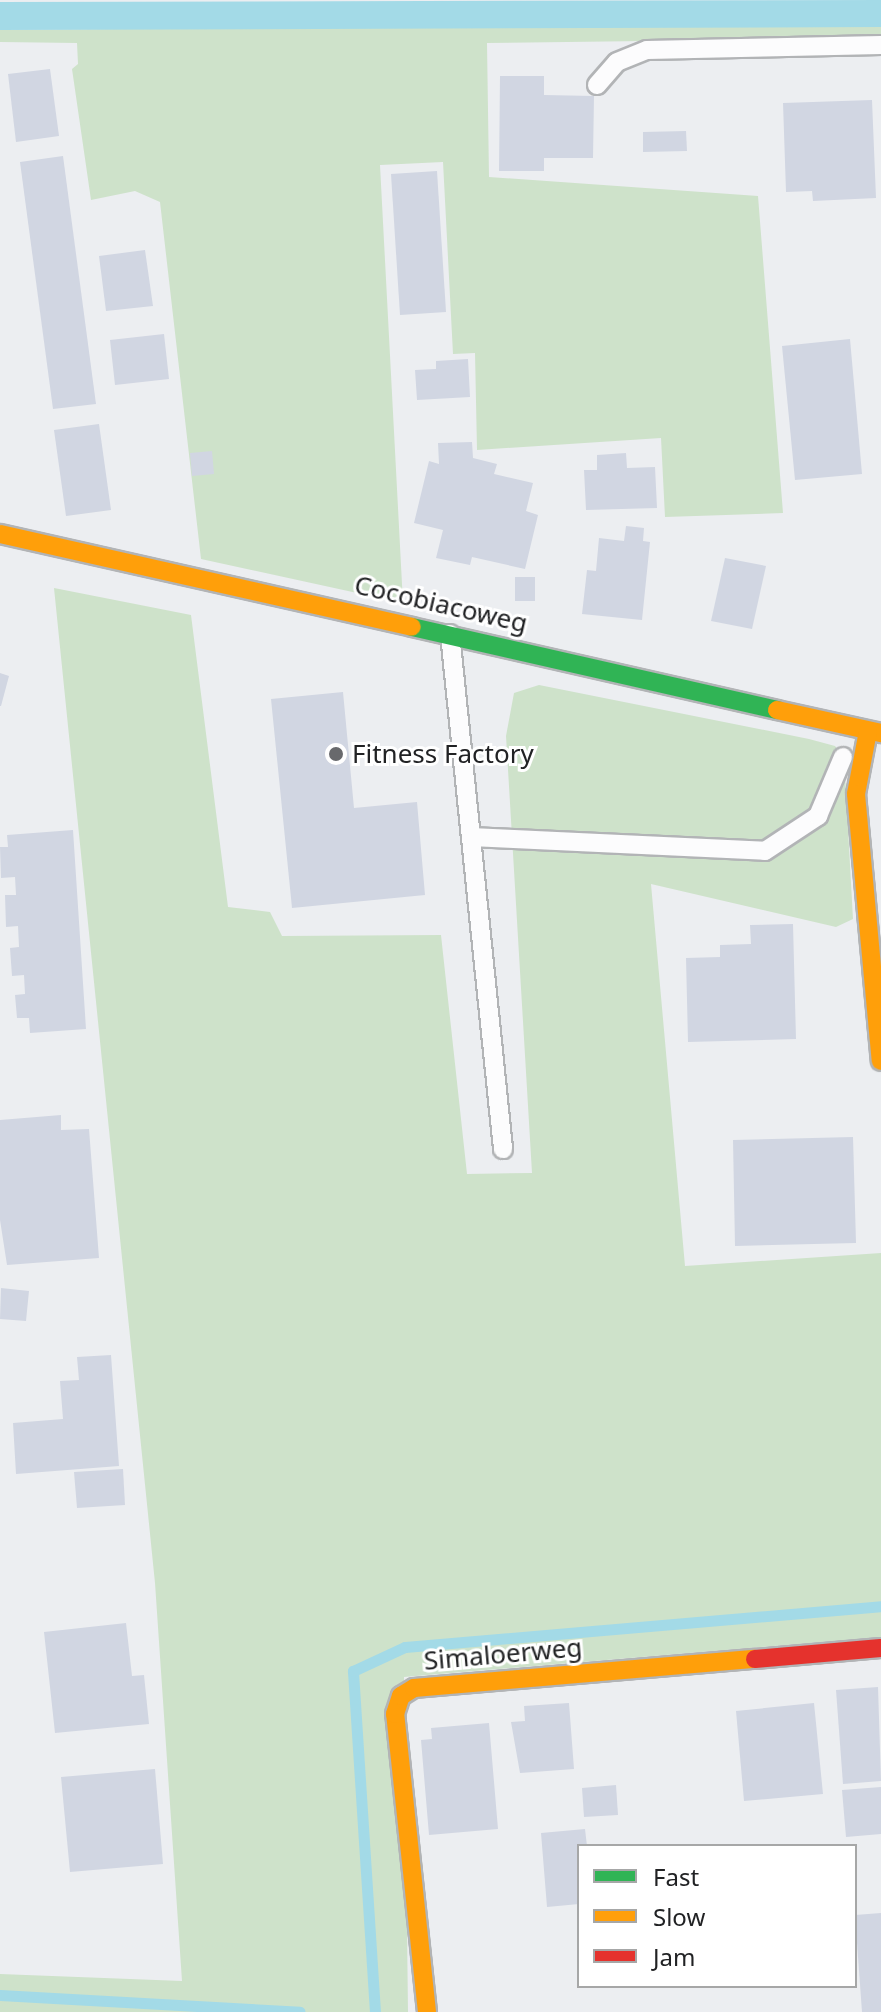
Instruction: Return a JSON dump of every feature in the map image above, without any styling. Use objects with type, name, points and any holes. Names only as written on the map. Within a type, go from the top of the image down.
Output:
[{"type":"street","name":"Cocobiacoweg","points":[[0,534],[450,632],[875,732],[856,794],[881,1061]]},
{"type":"street","name":"Simaloerweg","points":[[427,2012],[395,1714],[401,1696],[414,1688],[881,1648]]},
{"type":"lane","points":[[597,85],[617,62],[647,50],[881,45]]},
{"type":"lane","points":[[450,632],[503,1149]]},
{"type":"lane","points":[[471,837],[765,851],[818,816],[840,771],[849,726]]},
{"type":"green space","points":[[656,24],[881,27],[881,38],[487,43],[489,177],[758,196],[783,513],[665,517],[661,438],[477,450],[475,353],[453,354],[443,162],[380,165],[403,603],[201,559],[160,202],[135,191],[91,200],[72,69],[78,64],[77,43],[0,42],[0,30]]},
{"type":"green space","points":[[54,588],[191,615],[228,907],[270,912],[282,936],[441,935],[467,1174],[532,1173],[506,736],[514,693],[539,685],[809,739],[835,746],[844,757],[853,919],[836,927],[651,884],[685,1266],[881,1253],[881,1637],[404,1677],[408,2012],[0,2012],[0,1974],[182,1981],[155,1583]]},
{"type":"water","points":[[881,0],[881,27],[0,30],[0,2]]},
{"type":"building","points":[[50,69],[59,136],[16,142],[8,74]]},
{"type":"building","points":[[500,76],[544,76],[544,95],[594,96],[593,158],[544,158],[544,171],[499,171]]},
{"type":"building","points":[[872,100],[876,198],[813,201],[812,191],[786,192],[783,103]]},
{"type":"building","points":[[686,131],[687,151],[643,152],[643,132]]},
{"type":"building","points":[[63,156],[96,404],[53,409],[20,162]]},
{"type":"building","points":[[437,171],[446,312],[400,315],[391,174]]},
{"type":"building","points":[[145,250],[153,306],[106,311],[99,256]]},
{"type":"building","points":[[164,334],[169,379],[115,385],[110,340]]},
{"type":"building","points":[[850,339],[862,474],[795,480],[782,346]]},
{"type":"building","points":[[468,359],[470,397],[417,400],[415,370],[436,369],[436,361]]},
{"type":"building","points":[[99,424],[111,510],[66,516],[54,430]]},
{"type":"building","points":[[472,442],[473,458],[497,464],[494,474],[533,483],[526,511],[538,515],[525,569],[472,557],[470,565],[436,558],[443,530],[414,523],[429,461],[439,464],[438,443]]},
{"type":"building","points":[[212,451],[214,474],[192,476],[190,453]]},
{"type":"building","points":[[626,453],[627,468],[655,467],[657,508],[586,510],[584,470],[597,470],[597,455]]},
{"type":"building","points":[[626,526],[644,528],[643,541],[650,542],[642,620],[582,614],[587,570],[596,571],[599,538],[624,541]]},
{"type":"building","points":[[725,558],[766,566],[752,629],[711,621]]},
{"type":"building","points":[[515,577],[535,577],[535,601],[515,601]]},
{"type":"building","points":[[0,673],[9,676],[1,706],[0,706]]},
{"type":"building","points":[[343,692],[354,808],[417,802],[425,895],[292,908],[271,699]]},
{"type":"building","points":[[73,830],[86,1029],[30,1033],[29,1018],[17,1018],[15,995],[25,994],[24,975],[12,976],[10,948],[19,947],[18,926],[6,927],[5,895],[16,895],[15,877],[1,878],[0,847],[8,847],[7,835]]},
{"type":"building","points":[[793,924],[796,1039],[688,1042],[686,958],[720,957],[720,945],[751,944],[750,925]]},
{"type":"building","points":[[61,1115],[61,1130],[89,1129],[99,1258],[7,1265],[0,1220],[0,1120]]},
{"type":"building","points":[[853,1137],[856,1243],[735,1246],[733,1140]]},
{"type":"building","points":[[1,1288],[29,1291],[26,1321],[0,1319]]},
{"type":"building","points":[[111,1355],[119,1466],[16,1474],[13,1423],[63,1419],[60,1381],[79,1380],[77,1357]]},
{"type":"building","points":[[123,1469],[125,1505],[77,1508],[74,1472]]},
{"type":"building","points":[[126,1623],[132,1676],[144,1675],[149,1724],[55,1733],[44,1632]]},
{"type":"building","points":[[878,1687],[881,1781],[843,1784],[836,1690]]},
{"type":"building","points":[[569,1703],[574,1769],[520,1773],[511,1722],[525,1721],[524,1706]]},
{"type":"building","points":[[814,1703],[823,1794],[744,1801],[736,1711]]},
{"type":"building","points":[[489,1723],[498,1829],[429,1835],[421,1740],[432,1739],[431,1728]]},
{"type":"building","points":[[155,1769],[163,1864],[70,1872],[61,1777]]},
{"type":"building","points":[[616,1785],[618,1815],[584,1817],[582,1788]]},
{"type":"building","points":[[881,1787],[881,1834],[846,1837],[842,1790]]},
{"type":"building","points":[[585,1829],[587,1844],[577,1844],[577,1904],[547,1907],[541,1833]]},
{"type":"building","points":[[881,1913],[881,2012],[862,2012],[857,1915]]},
{"type":"waterway","points":[[375,2012],[353,1671],[405,1647],[881,1606]]},
{"type":"waterway","points":[[0,1995],[300,2012]]},
{"type":"traffic: fast","points":[[412,627],[777,710]]},
{"type":"traffic: slow","points":[[0,534],[412,627]]},
{"type":"traffic: slow","points":[[777,710],[881,733]]},
{"type":"traffic: slow","points":[[868,731],[856,794],[881,1061]]},
{"type":"traffic: slow","points":[[427,2012],[395,1714],[401,1696],[414,1688],[755,1659]]},
{"type":"traffic: jam","points":[[755,1659],[881,1648]]},
{"type":"place","name":"Fitness Factory","points":[[336,754]]}]
